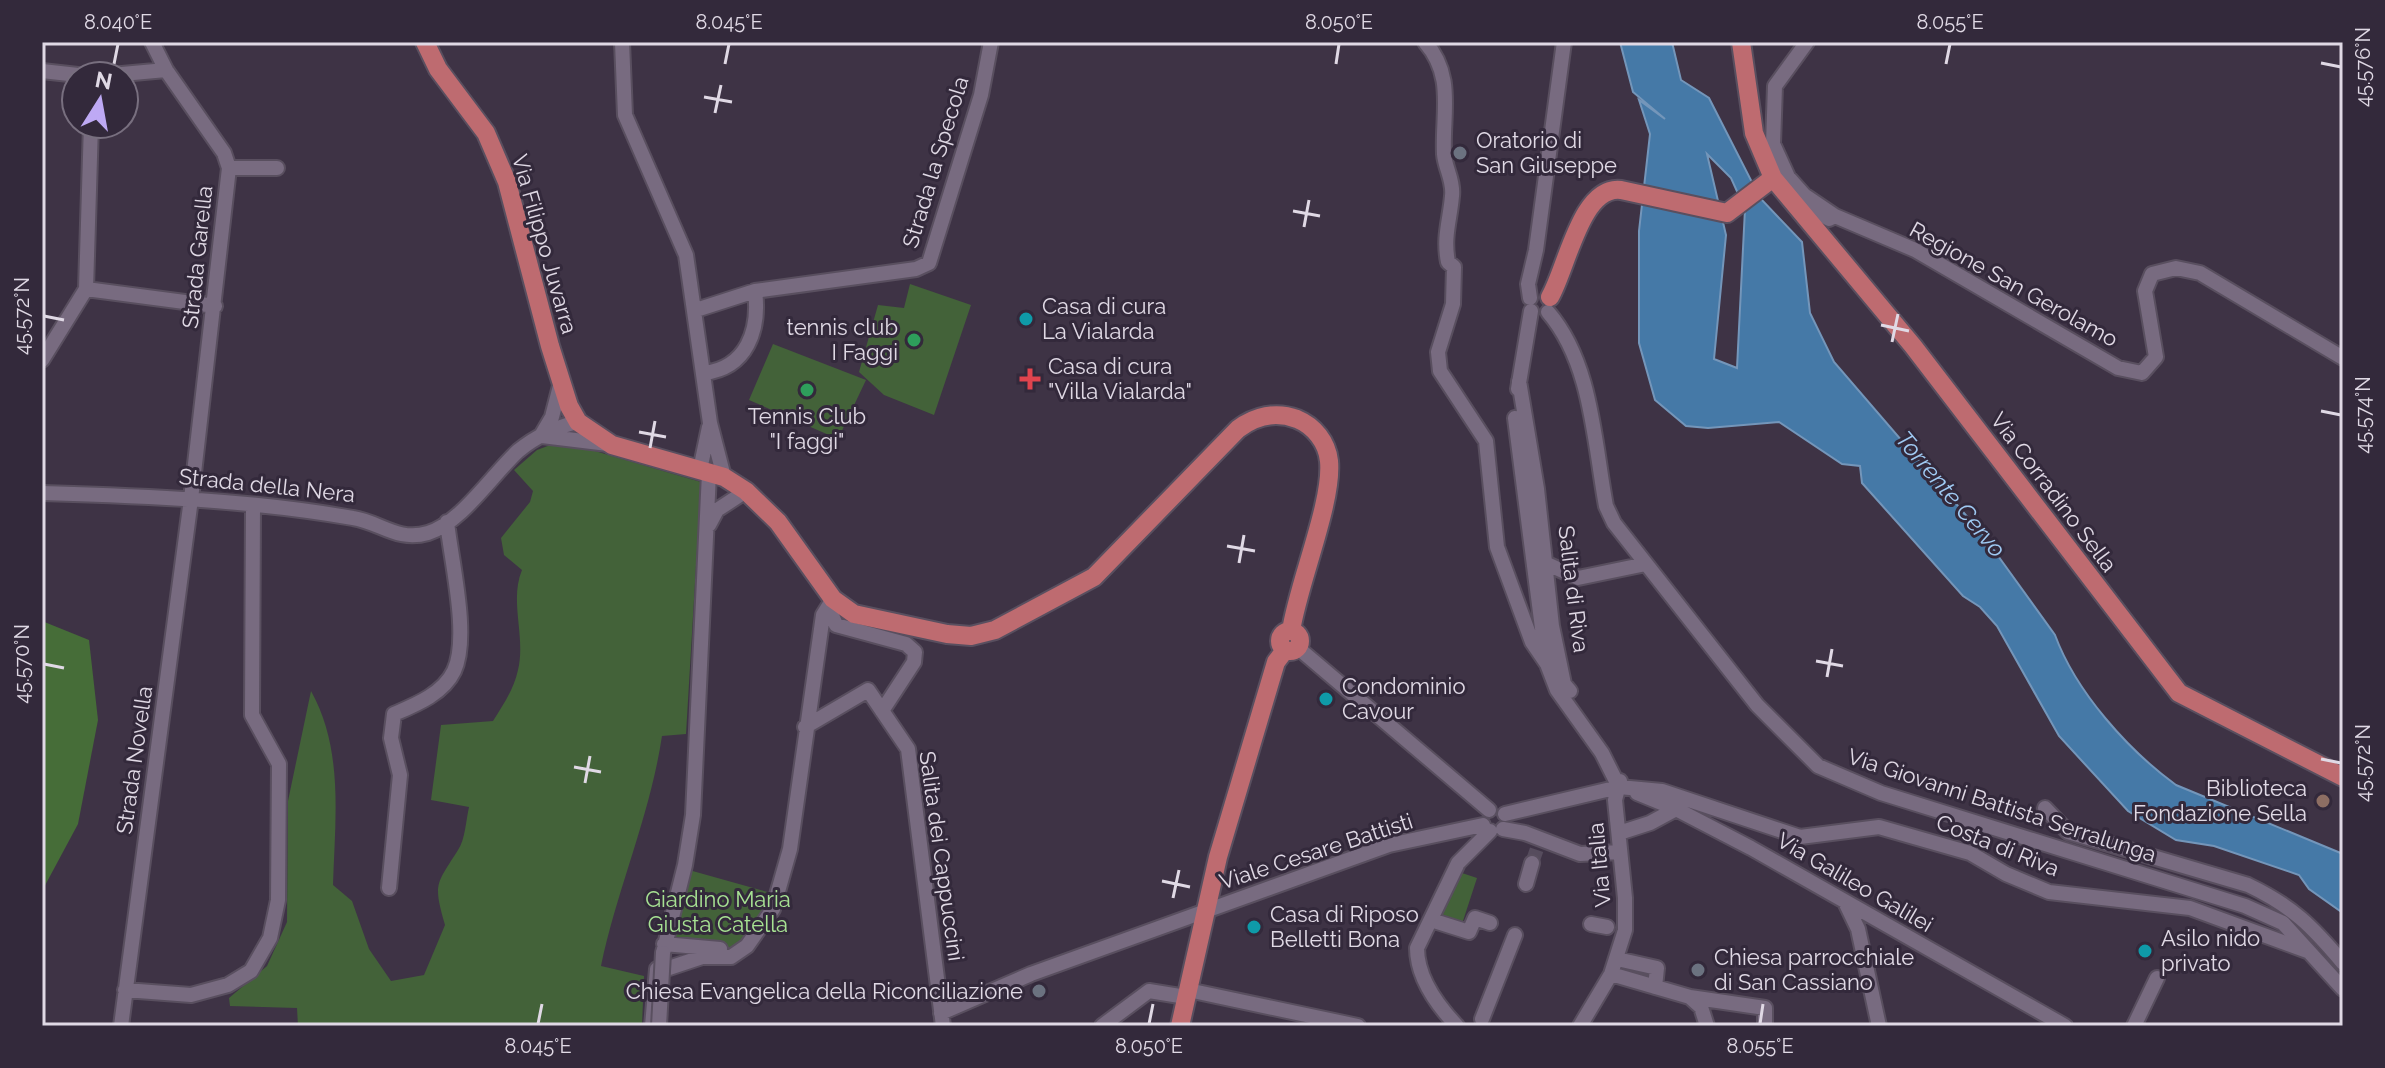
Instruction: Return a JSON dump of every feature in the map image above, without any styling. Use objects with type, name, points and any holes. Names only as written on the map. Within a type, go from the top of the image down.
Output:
[{"type":"main road","name":"Via Filippo Juvarra","points":[[425,42],[438,69],[486,133],[507,182],[561,382],[578,422]]},
{"type":"main road","name":"Via Corradino Sella","points":[[1741,42],[1754,133],[1773,185],[1913,346],[2179,693],[2343,777]]},
{"type":"main road","points":[[1548,301],[1588,205],[1603,191],[1621,190],[1716,212],[1734,210],[1773,185]]},
{"type":"main road","points":[[578,422],[612,445],[711,473],[746,491],[778,522],[833,599],[867,619],[971,636],[995,630],[1094,577],[1238,429],[1262,417],[1283,415],[1302,421],[1319,435],[1329,464],[1326,490],[1295,602],[1291,643],[1276,662],[1203,913],[1180,1026]]},
{"type":"street","name":"Strada Garella","points":[[152,42],[166,70],[224,153],[229,168],[191,499]]},
{"type":"street","points":[[622,42],[625,115],[681,240],[696,310],[710,423],[711,473],[693,815],[685,865],[663,958],[659,1026]]},
{"type":"street","name":"Strada la Specola","points":[[696,310],[755,291],[916,269],[929,263],[981,95],[991,42]]},
{"type":"street","points":[[1425,42],[1434,52],[1446,81],[1444,156],[1453,194],[1444,243],[1448,262],[1454,267],[1453,304],[1438,352],[1440,371],[1486,441],[1497,547],[1532,642],[1547,664]]},
{"type":"street","points":[[1548,301],[1537,280],[1536,250],[1564,42]]},
{"type":"street","points":[[1773,185],[1829,219],[1832,213],[1804,195],[1788,177],[1773,144],[1775,86],[1807,42]]},
{"type":"street","points":[[140,72],[166,70]]},
{"type":"street","points":[[42,360],[86,289],[91,140]]},
{"type":"street","points":[[229,168],[277,168]]},
{"type":"street","name":"Regione San Gerolamo","points":[[1832,213],[1915,250],[2118,368],[2142,373],[2156,357],[2155,330],[2145,291],[2152,274],[2176,268],[2200,273],[2343,358]]},
{"type":"street","name":"Salita di Riva","points":[[1536,250],[1528,284],[1530,304],[1514,408],[1547,664]]},
{"type":"street","points":[[86,289],[215,306]]},
{"type":"street","points":[[704,373],[721,372],[744,352],[755,325],[755,291]]},
{"type":"street","points":[[1538,292],[1548,301],[1541,315],[1530,304],[1538,292]]},
{"type":"street","name":"Via Giovanni Battista Serralunga","points":[[1548,301],[1579,366],[1606,506],[1614,523],[1757,705],[1818,766],[1881,793],[2245,906],[2283,923],[2314,953],[2343,989]]},
{"type":"street","name":"Salita di Riva","points":[[1519,381],[1564,684],[1614,759],[1621,773],[1619,787]]},
{"type":"street","points":[[561,382],[552,417],[541,436],[612,445]]},
{"type":"street","name":"Strada della Nera","points":[[42,493],[191,499],[363,519],[388,533],[407,536],[430,533],[447,522],[519,450],[541,436],[578,422]]},
{"type":"street","points":[[710,423],[711,473]]},
{"type":"street","points":[[706,533],[717,510],[746,491]]},
{"type":"street","name":"Strada Novella","points":[[121,1026],[191,499]]},
{"type":"street","points":[[128,1026],[124,996],[191,995],[228,985],[251,971],[270,938],[278,900],[279,764],[252,715],[253,506]]},
{"type":"street","points":[[389,888],[400,775],[391,738],[394,714],[423,702],[454,671],[460,635],[447,522]]},
{"type":"street","points":[[1545,563],[1578,578],[1646,564]]},
{"type":"street","points":[[663,958],[731,957],[747,946],[773,909],[790,849],[823,615],[833,599]]},
{"type":"street","points":[[833,599],[831,613],[836,625],[906,644],[915,652],[914,662],[882,711]]},
{"type":"street","points":[[1291,643],[1489,810],[1496,809],[1495,825],[1458,863],[1417,948],[1418,963],[1432,996],[1457,1026]]},
{"type":"street","name":"Via Italia","points":[[1547,664],[1557,690],[1602,753],[1619,787],[1615,800],[1620,852],[1617,959],[1580,1026]]},
{"type":"street","name":"Salita dei Cappuccini","points":[[805,727],[868,690],[908,749],[942,1019]]},
{"type":"street","name":"Via Galileo Galilei","points":[[1619,787],[1676,809],[1843,900],[2050,1022],[2065,1026]]},
{"type":"street","name":"Costa di Riva","points":[[1495,825],[1619,787],[1662,791],[1800,837],[1879,827],[1970,853],[2006,874],[2049,892],[2190,908],[2314,953]]},
{"type":"street","points":[[2045,808],[2068,832],[2248,885],[2275,898],[2308,921],[2343,963]]},
{"type":"street","points":[[1619,833],[1650,823],[1676,809]]},
{"type":"street","points":[[1495,825],[1562,849],[1597,855],[1620,852]]},
{"type":"street","name":"Viale Cesare Battisti","points":[[942,1019],[1031,974],[1389,845],[1495,825]]},
{"type":"street","points":[[1526,884],[1532,863]]},
{"type":"street","points":[[1843,900],[1858,929],[1879,1026]]},
{"type":"street","points":[[1431,920],[1469,932],[1475,918],[1490,923]]},
{"type":"street","points":[[1591,924],[1618,929]]},
{"type":"street","points":[[1482,1019],[1515,935]]},
{"type":"street","points":[[652,1026],[654,969],[663,958],[724,949]]},
{"type":"street","points":[[1617,959],[1657,968],[1655,987]]},
{"type":"street","points":[[1611,974],[1690,997],[1765,1008],[1765,1026]]},
{"type":"street","points":[[2134,1026],[2157,978]]},
{"type":"street","points":[[1102,1026],[1149,991],[1187,994],[1358,1026]]},
{"type":"street","points":[[1690,997],[1701,1007],[1707,1026]]},
{"type":"green space","name":"tennis club I Faggi","points":[[910,284],[971,305],[934,415],[884,395],[859,372],[878,305],[904,308]]},
{"type":"green space","name":"Tennis Club \"I faggi\"","points":[[773,344],[866,380],[838,439],[749,400]]},
{"type":"green space","points":[[553,444],[571,444],[701,482],[686,734],[662,736],[650,795],[601,966],[644,976],[642,1026],[298,1026],[297,1008],[230,1006],[229,998],[267,966],[287,922],[288,801],[311,691],[322,714],[333,761],[336,811],[333,885],[352,901],[369,949],[391,981],[424,975],[445,925],[439,885],[460,846],[469,807],[431,800],[441,725],[493,721],[514,684],[520,658],[517,594],[522,570],[504,555],[501,538],[530,502],[533,491],[514,470],[537,450]]},
{"type":"green space","points":[[42,621],[89,640],[98,720],[78,824],[42,891]]},
{"type":"green space","name":"Giardino Maria Giusta Catella","points":[[689,870],[771,893],[754,929],[729,951],[723,945],[670,939]]},
{"type":"green space","points":[[1456,871],[1477,878],[1462,924],[1441,917]]},
{"type":"water","points":[[1620,42],[1672,42],[1681,80],[1709,98],[1760,198],[1802,242],[1810,313],[1834,362],[1983,535],[2055,635],[2076,678],[2105,718],[2140,755],[2176,785],[2343,854],[2343,913],[2309,889],[2299,875],[2214,846],[2176,840],[2128,811],[2059,736],[1997,626],[1980,607],[1963,596],[1862,483],[1860,466],[1842,464],[1779,422],[1708,428],[1686,426],[1655,400],[1639,343],[1639,231],[1650,134],[1639,100],[1665,119],[1633,92]],"holes":[[[1707,154],[1731,178],[1745,209],[1737,368],[1714,359],[1726,235]]]},
{"type":"tunnel","points":[[1532,863],[1539,843]]},
{"type":"place","name":"Oratorio di San Giuseppe","points":[[1460,153]]},
{"type":"place","name":"Casa di cura La Vialarda","points":[[1026,319]]},
{"type":"place","name":"tennis club I Faggi","points":[[914,340]]},
{"type":"place","name":"Casa di cura \"Villa Vialarda\"","points":[[1030,379]]},
{"type":"place","name":"Tennis Club \"I faggi\"","points":[[807,390]]},
{"type":"place","name":"Condominio Cavour","points":[[1326,699]]},
{"type":"place","name":"Biblioteca Fondazione Sella","points":[[2323,801]]},
{"type":"place","name":"Casa di Riposo Belletti Bona","points":[[1254,927]]},
{"type":"place","name":"Asilo nido privato","points":[[2145,951]]},
{"type":"place","name":"Chiesa parrocchiale di San Cassiano","points":[[1698,970]]},
{"type":"place","name":"Chiesa Evangelica della Riconciliazione","points":[[1039,991]]},
{"type":"water label","name":"Torrente Cervo","points":[[1951,494]]}]
